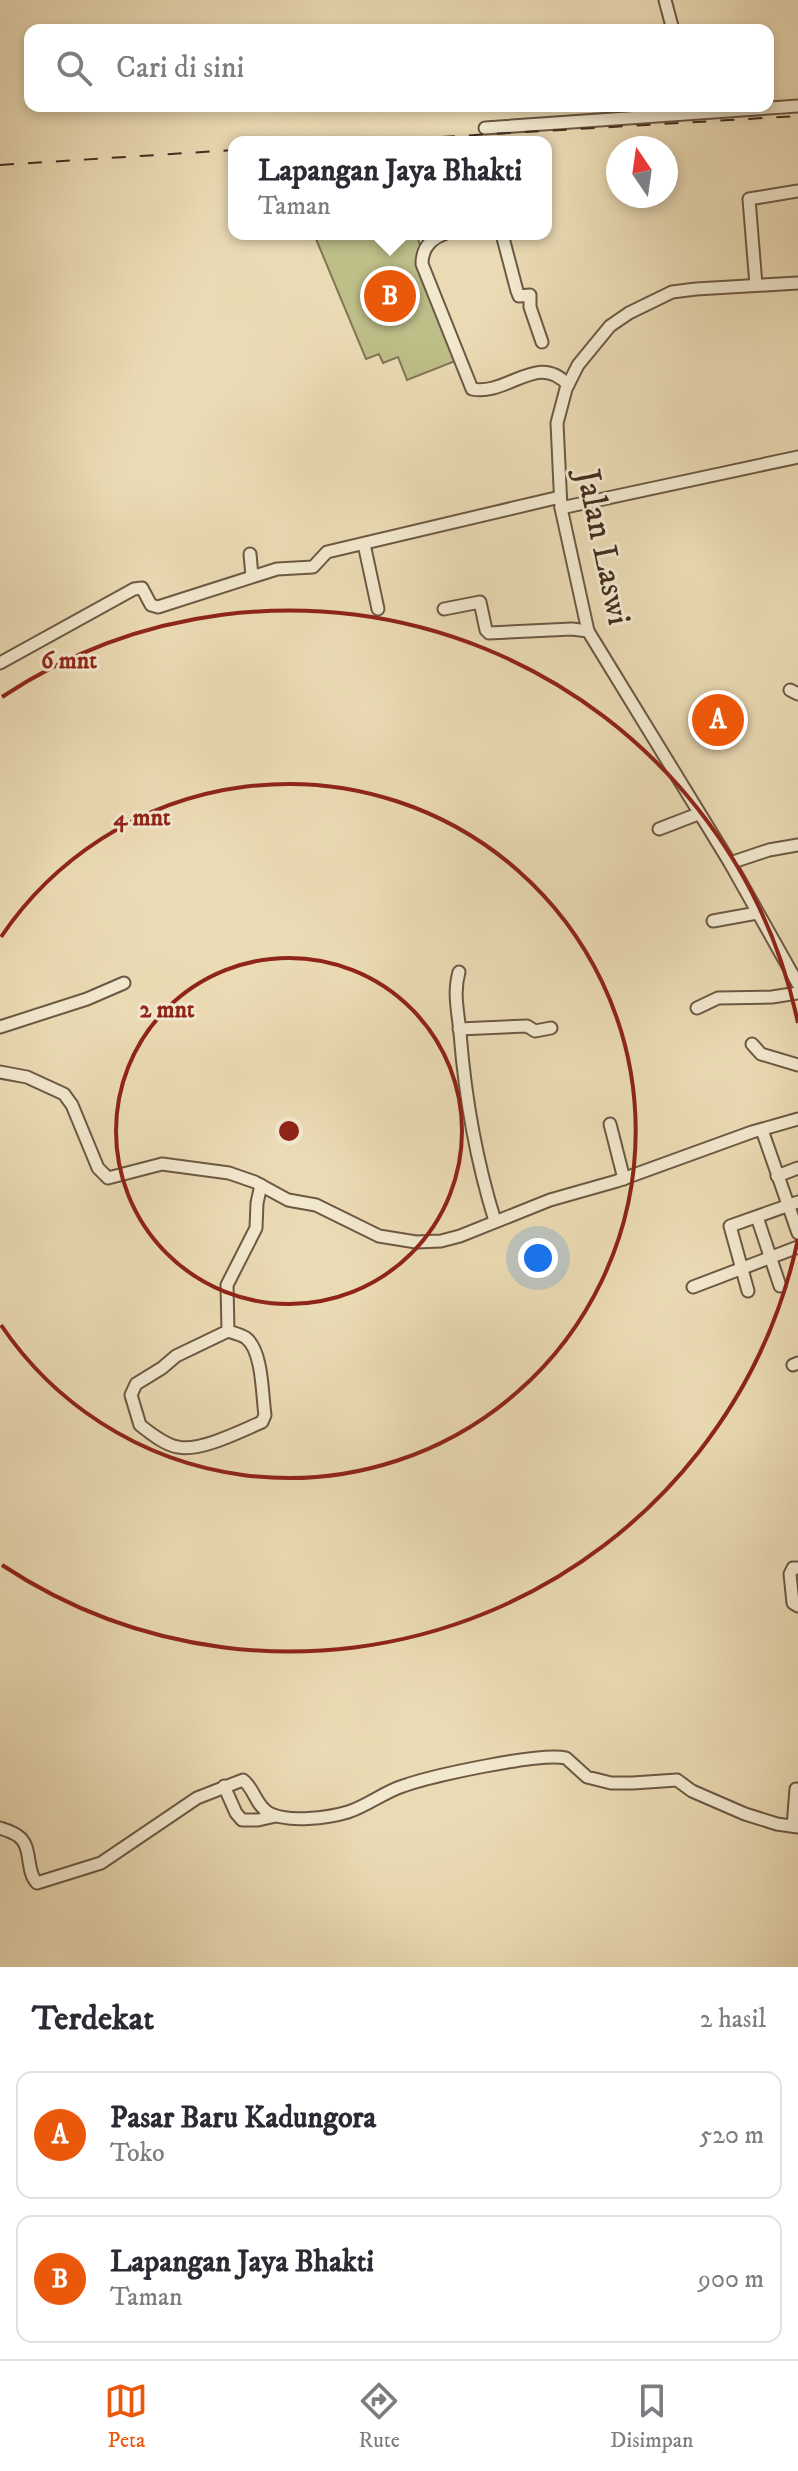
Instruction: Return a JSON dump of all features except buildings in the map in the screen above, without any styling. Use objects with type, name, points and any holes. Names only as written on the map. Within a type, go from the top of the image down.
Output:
[{"type":"street","points":[[665,0],[671,24]]},
{"type":"street","points":[[774,107],[798,106]]},
{"type":"street","points":[[485,128],[661,112]]},
{"type":"street","points":[[756,285],[749,199],[798,191]]},
{"type":"street","points":[[432,240],[425,249],[422,264],[472,389],[494,387],[544,370],[558,374],[568,385]]},
{"type":"street","points":[[504,240],[517,291],[519,296],[530,295],[530,307],[542,342]]},
{"type":"street","name":"Jalan Laswi","points":[[798,283],[672,292],[629,313],[598,338],[578,365],[568,385],[557,423],[560,502],[588,631],[730,863],[798,984]]},
{"type":"street","points":[[0,663],[134,589],[142,588],[151,605],[158,607],[252,576],[284,568],[313,567],[327,552],[560,502],[798,457]]},
{"type":"street","points":[[364,544],[378,609]]},
{"type":"street","points":[[250,554],[252,576]]},
{"type":"street","points":[[444,609],[480,602],[489,633],[588,631]]},
{"type":"street","points":[[659,829],[698,814]]},
{"type":"street","points":[[730,863],[769,850],[798,845]]},
{"type":"street","points":[[713,921],[757,913]]},
{"type":"street","points":[[459,972],[455,1004],[471,1124],[482,1180],[495,1221]]},
{"type":"street","points":[[0,1027],[87,999],[124,983]]},
{"type":"street","points":[[697,1008],[718,998],[798,993]]},
{"type":"street","points":[[459,1029],[527,1026],[537,1031],[551,1028]]},
{"type":"street","points":[[752,1044],[761,1054],[798,1065]]},
{"type":"street","points":[[0,1072],[27,1077],[64,1094],[72,1105],[98,1168],[108,1178],[162,1164],[229,1173],[261,1185],[288,1200],[316,1205],[379,1236],[416,1242],[460,1236],[550,1200],[624,1179],[798,1119]]},
{"type":"street","points":[[610,1124],[624,1179]]},
{"type":"street","points":[[762,1130],[777,1176],[793,1204],[797,1226]]},
{"type":"street","points":[[777,1176],[798,1168]]},
{"type":"street","points":[[228,1331],[227,1285],[256,1228],[261,1185]]},
{"type":"street","points":[[748,1291],[730,1226],[793,1204]]},
{"type":"street","points":[[757,1217],[780,1286]]},
{"type":"street","points":[[693,1287],[798,1247]]},
{"type":"street","points":[[228,1331],[246,1337],[258,1360],[265,1415],[262,1422],[221,1439],[183,1448],[173,1446],[140,1425],[131,1395],[136,1384],[176,1356],[228,1331]]},
{"type":"street","points":[[798,1568],[793,1568],[790,1574],[793,1603],[798,1606]]},
{"type":"street","points":[[224,1786],[242,1820],[276,1816],[300,1819],[347,1812],[403,1786],[547,1756],[566,1758],[582,1775],[611,1783],[681,1781],[692,1791],[745,1814],[796,1827],[796,1789]]},
{"type":"street","points":[[0,1828],[20,1836],[32,1878],[37,1883],[101,1863],[197,1798],[245,1780],[262,1808],[276,1816]]},
{"type":"green space","points":[[316,240],[418,240],[463,358],[407,380],[398,357],[383,363],[379,354],[366,359]]},
{"type":"railway","points":[[459,136],[798,116]]},
{"type":"railway","points":[[0,165],[228,150]]},
{"type":"place","name":"Lapangan Jaya Bhakti","points":[[390,296]]},
{"type":"place","name":"Pasar Baru Kadungora","points":[[718,720]]}]
